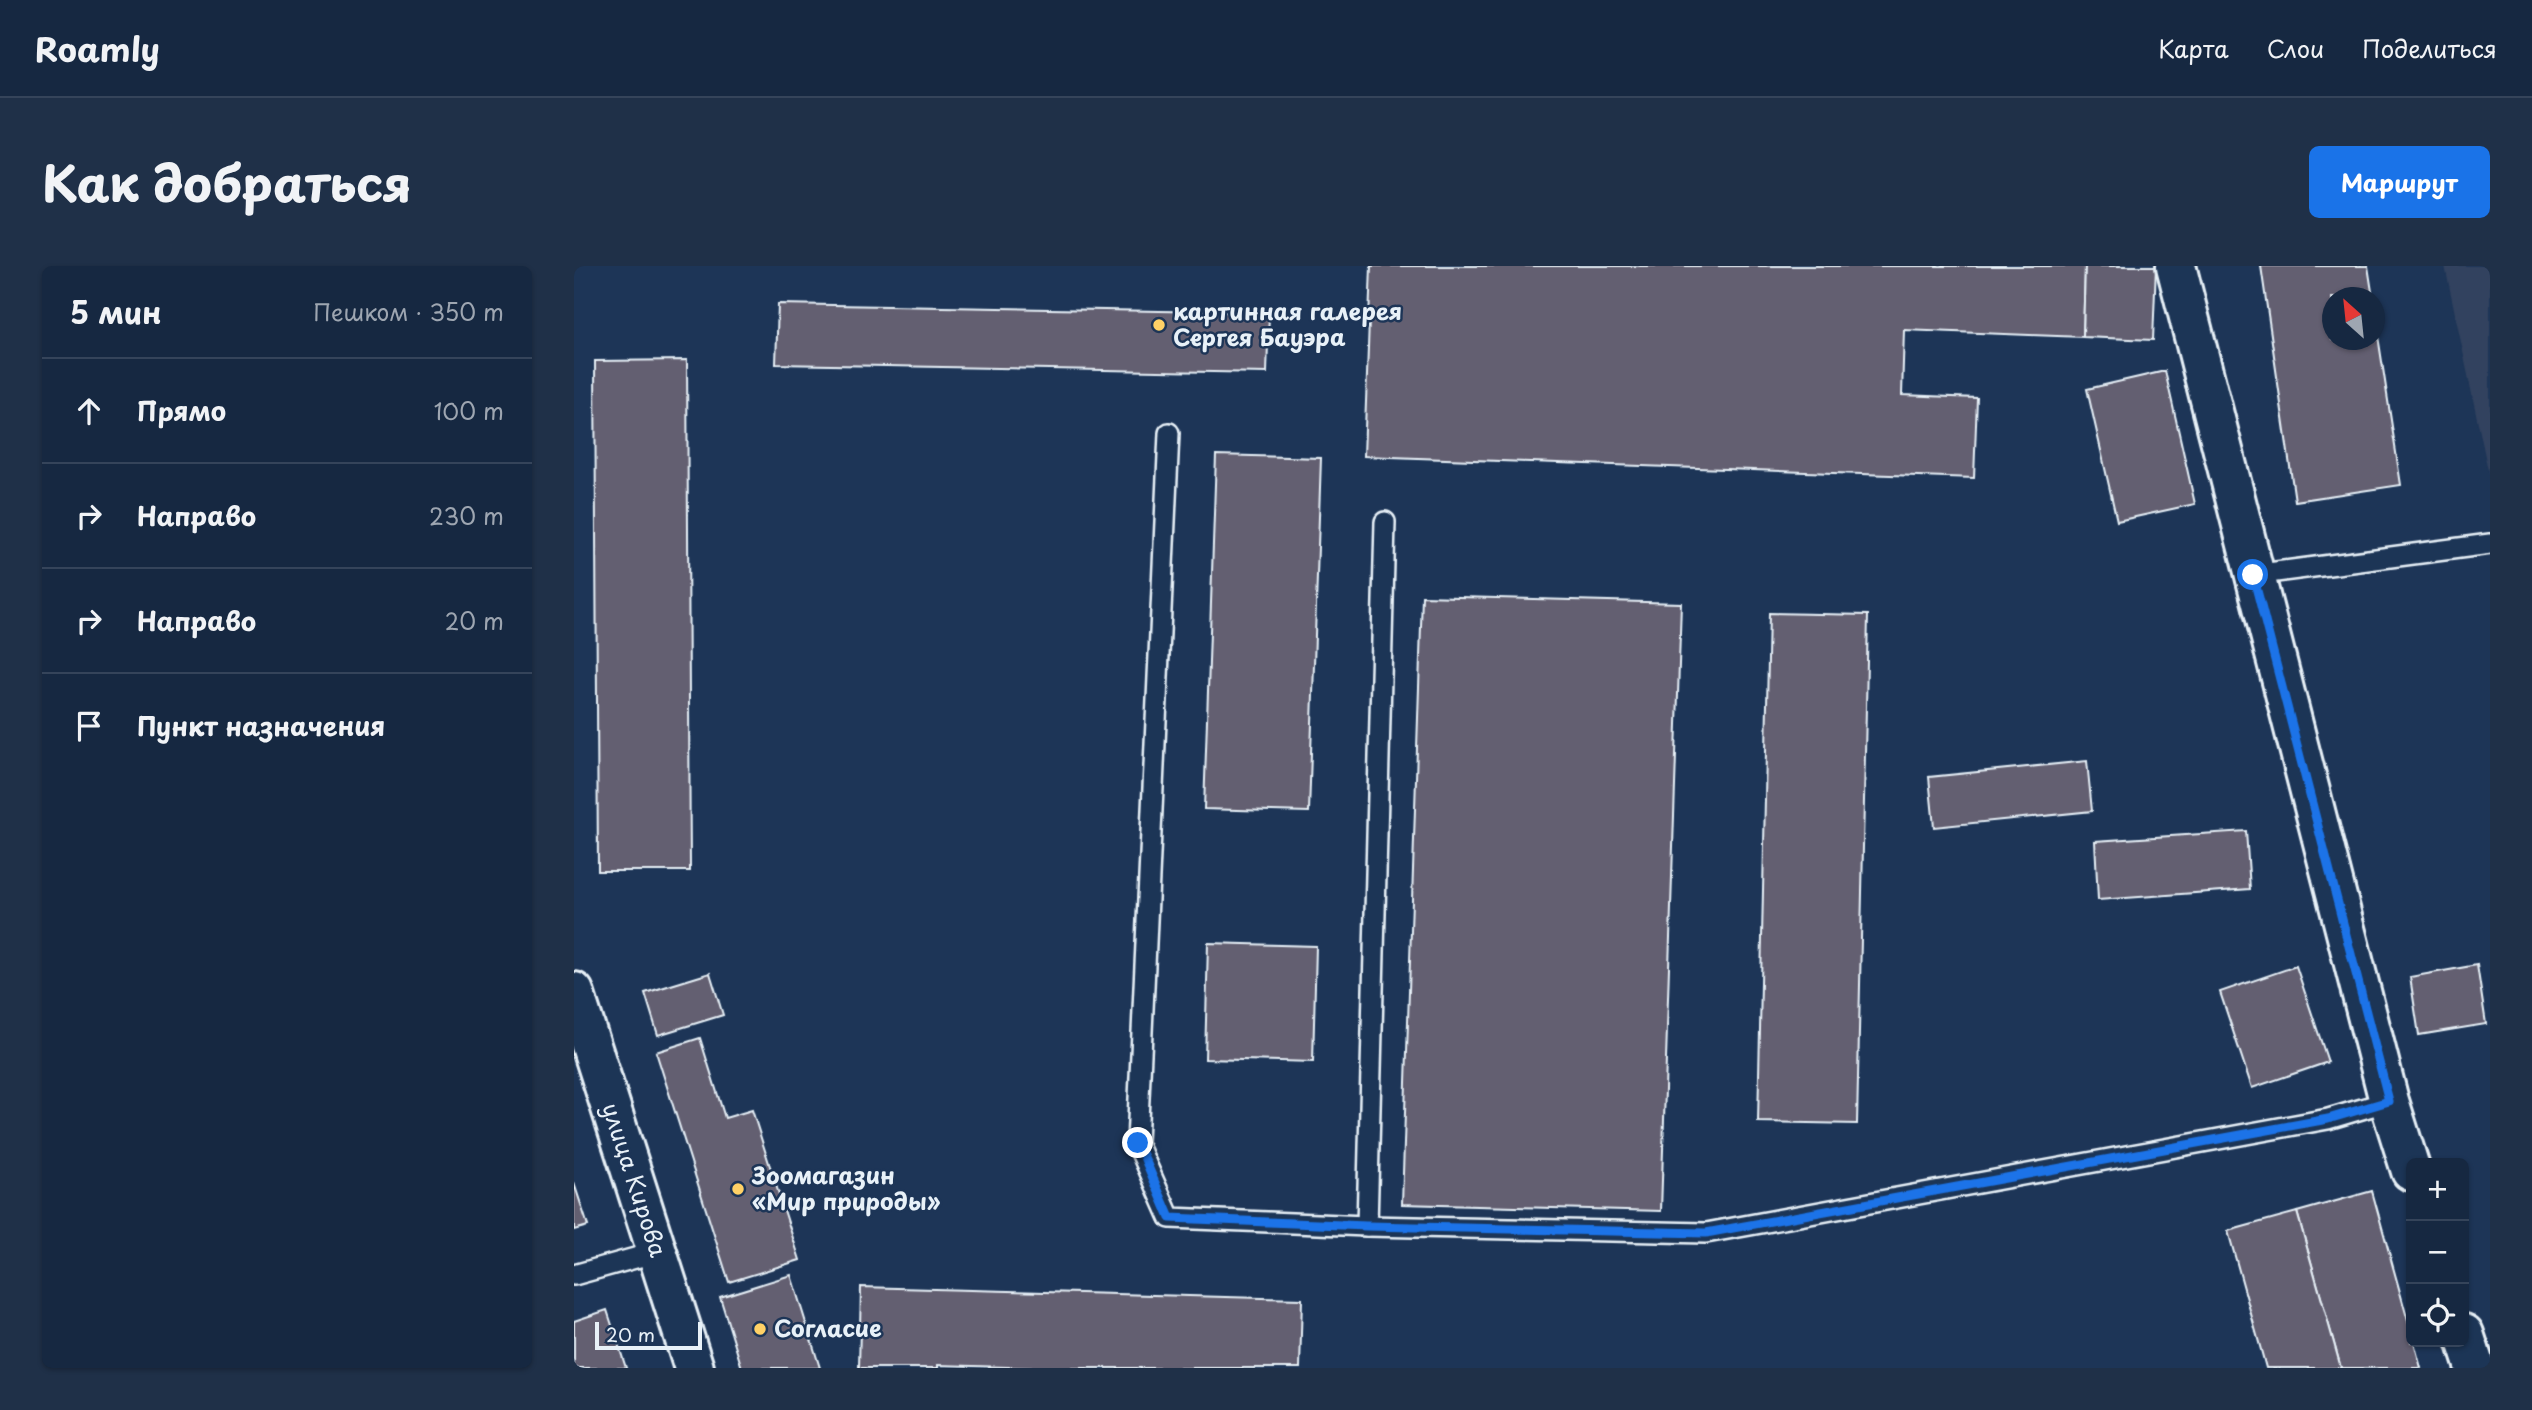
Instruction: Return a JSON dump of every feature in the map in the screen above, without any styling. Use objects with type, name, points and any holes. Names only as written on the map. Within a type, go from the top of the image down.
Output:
[{"type":"street","points":[[2176,266],[2389,1101],[2407,1158]]},
{"type":"street","name":"улица Кирова","points":[[574,992],[694,1368]]},
{"type":"street","points":[[2468,1347],[2474,1368]]},
{"type":"lane","points":[[1169,433],[1138,1143],[1170,1218],[1367,1226],[1706,1233],[2328,1119],[2389,1101]]},
{"type":"lane","points":[[1367,1226],[1385,522]]},
{"type":"lane","points":[[2253,575],[2490,544]]},
{"type":"lane","points":[[574,1275],[657,1252]]},
{"type":"shaded area","points":[[2445,266],[2488,266],[2490,480]]},
{"type":"building","points":[[1371,266],[2085,266],[2083,337],[1904,330],[1902,395],[1977,398],[1974,478],[1364,456]]},
{"type":"building","points":[[2085,266],[2156,266],[2153,340],[2083,337]]},
{"type":"building","points":[[2261,266],[2368,266],[2371,287],[2322,287],[2322,350],[2380,350],[2401,485],[2295,501]]},
{"type":"building","points":[[778,304],[1269,313],[1267,373],[776,364]]},
{"type":"building","points":[[687,360],[690,871],[598,871],[595,361]]},
{"type":"building","points":[[2165,371],[2195,504],[2117,521],[2087,389]]},
{"type":"building","points":[[1216,455],[1321,458],[1309,812],[1204,809]]},
{"type":"building","points":[[1422,596],[1681,603],[1661,1211],[1402,1204]]},
{"type":"building","points":[[1769,613],[1868,615],[1857,1124],[1758,1122]]},
{"type":"building","points":[[2087,761],[2092,811],[1934,827],[1929,777]]},
{"type":"building","points":[[2246,831],[2250,889],[2098,900],[2095,841]]},
{"type":"building","points":[[1208,943],[1316,946],[1313,1062],[1205,1059]]},
{"type":"building","points":[[2477,965],[2486,1024],[2419,1035],[2410,977]]},
{"type":"building","points":[[2296,966],[2328,1062],[2252,1088],[2220,992]]},
{"type":"building","points":[[710,973],[723,1015],[658,1035],[645,993]]},
{"type":"building","name":"Зоомагазин «Мир природы»","points":[[700,1038],[725,1118],[752,1110],[800,1260],[729,1282],[656,1052]]},
{"type":"building","points":[[574,1183],[588,1226],[574,1230]]},
{"type":"building","points":[[2372,1191],[2406,1314],[2406,1347],[2415,1347],[2421,1368],[2341,1368],[2297,1212]]},
{"type":"building","points":[[2297,1212],[2341,1368],[2266,1368],[2228,1231]]},
{"type":"building","points":[[791,1275],[820,1368],[742,1368],[720,1297]]},
{"type":"building","points":[[861,1287],[1302,1299],[1300,1368],[1043,1368],[938,1365],[938,1368],[859,1368]]},
{"type":"building","points":[[607,1310],[626,1368],[574,1368],[574,1321]]},
{"type":"place","name":"картинная галерея Сергея Бауэра","points":[[1159,325]]},
{"type":"place","name":"Зоомагазин «Мир природы»","points":[[738,1189]]},
{"type":"place","name":"Согласие","points":[[760,1329]]},
{"type":"route","points":[[1138,1143],[1170,1218],[1367,1226],[1706,1233],[2328,1119],[2389,1101],[2253,575]]}]
